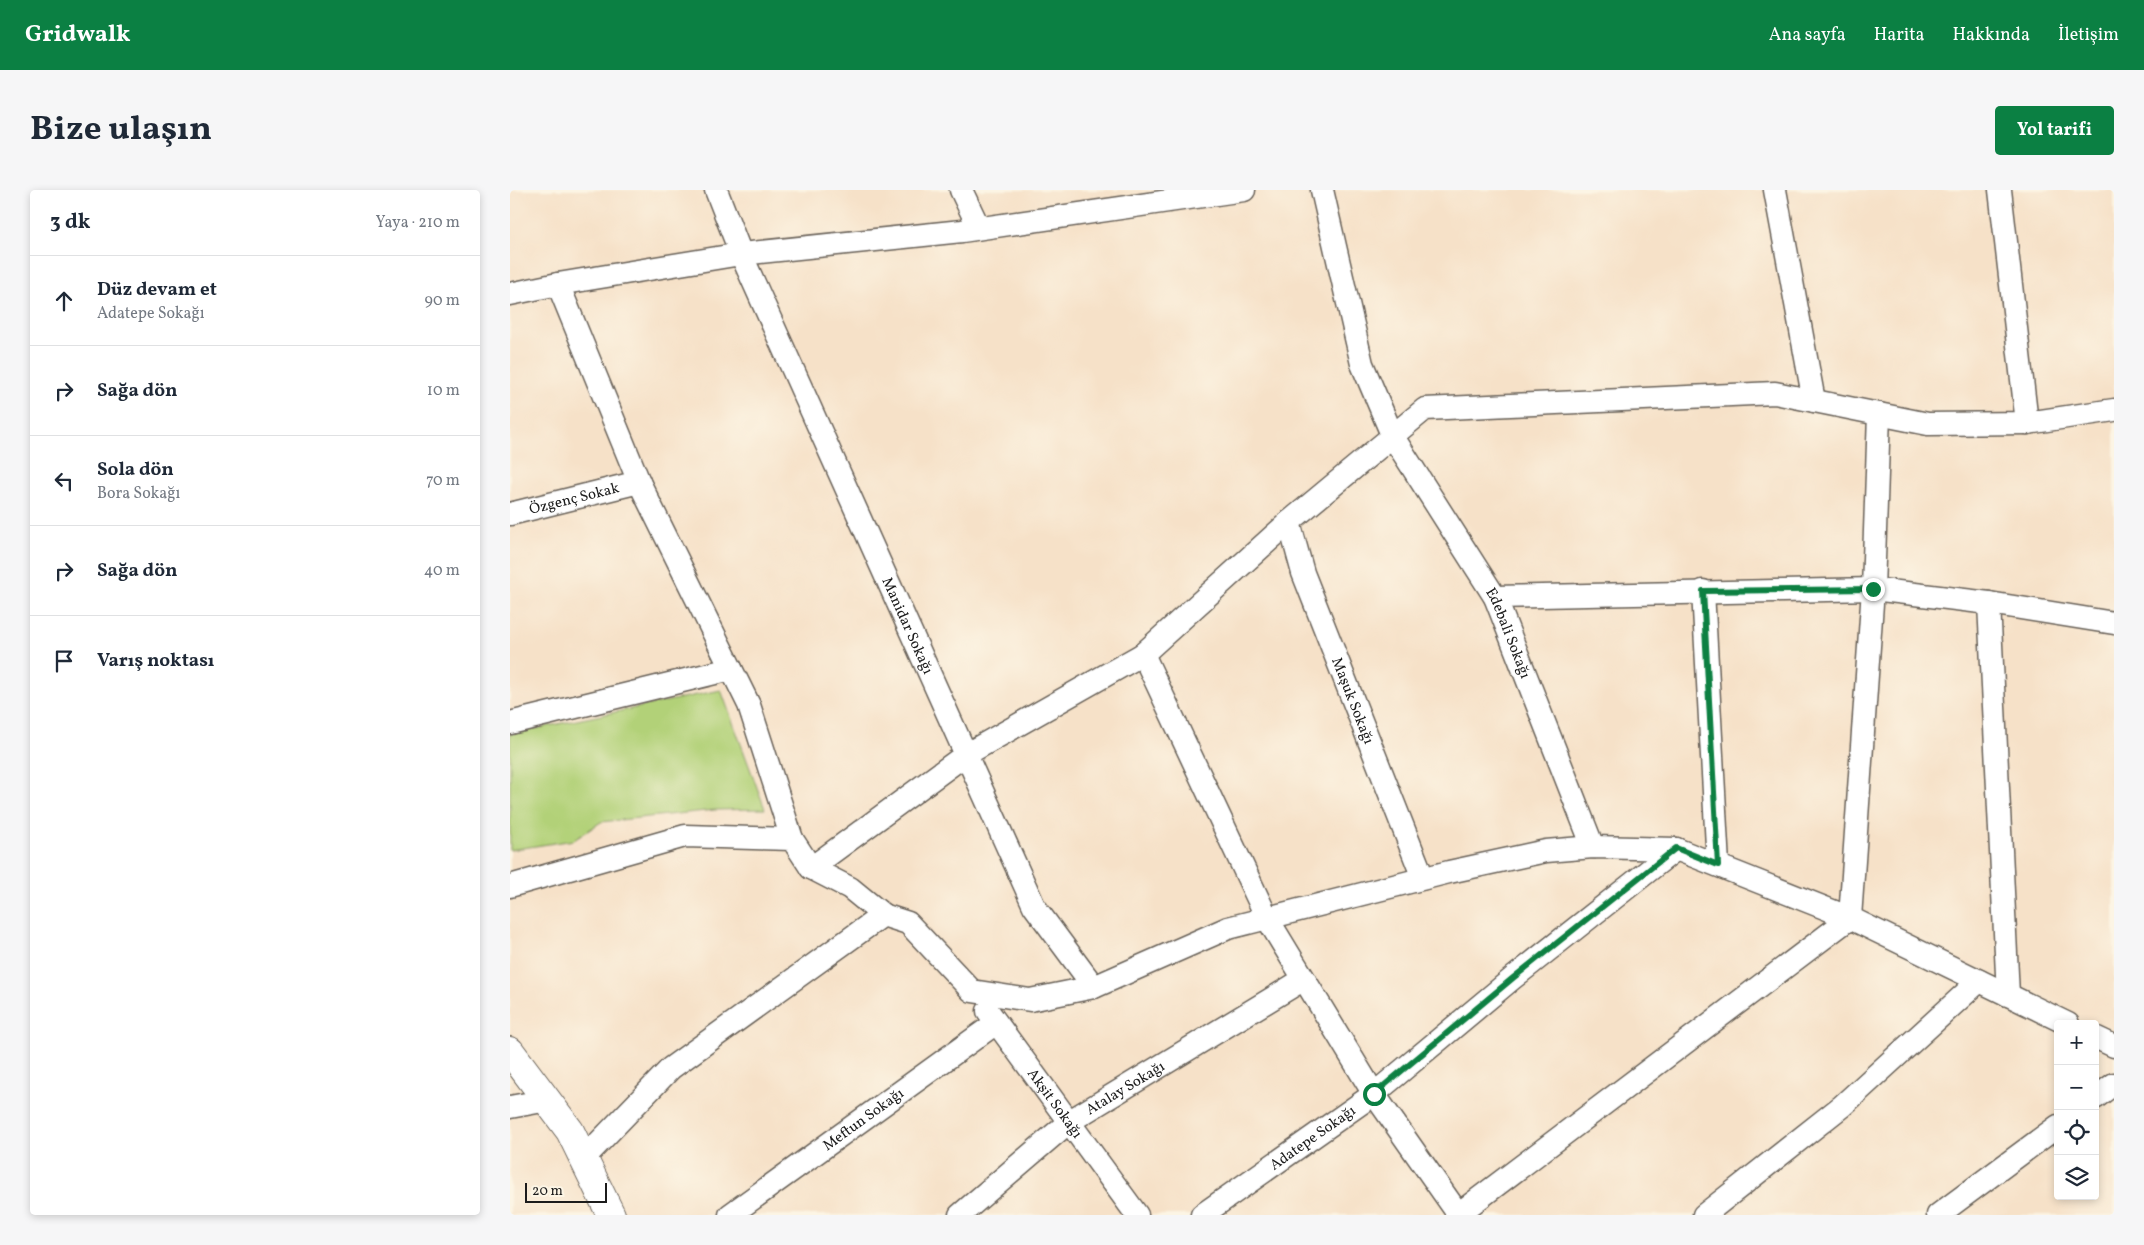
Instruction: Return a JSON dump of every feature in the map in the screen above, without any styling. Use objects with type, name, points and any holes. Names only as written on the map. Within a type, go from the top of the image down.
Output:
[{"type":"street","name":"Manidar Sokağı","points":[[716,190],[741,254],[1034,906],[1094,987]]},
{"type":"street","points":[[961,190],[979,228]]},
{"type":"street","points":[[510,294],[558,284],[741,254],[979,228],[1244,190]]},
{"type":"street","name":"Edebali Sokağı","points":[[1322,190],[1362,364],[1392,437],[1495,597],[1593,847]]},
{"type":"street","points":[[1775,190],[1814,401]]},
{"type":"street","points":[[2000,190],[2026,423]]},
{"type":"street","points":[[558,284],[639,482],[730,670],[750,705],[792,840],[811,868],[850,888],[883,915],[671,1068],[584,1158]]},
{"type":"street","points":[[811,868],[965,755],[1143,654],[1289,522],[1425,409],[1775,393],[1928,424],[2026,423],[2114,410]]},
{"type":"street","points":[[1143,654],[1267,918],[1374,1094],[1458,1215],[1850,918],[1873,589],[1878,414]]},
{"type":"street","name":"Özgenç Sokak","points":[[510,514],[639,482]]},
{"type":"street","name":"Maşuk Sokağı","points":[[1289,522],[1303,573],[1423,878]]},
{"type":"street","points":[[1495,597],[1703,591],[1873,589],[2114,623]]},
{"type":"street","points":[[1703,591],[1718,865]]},
{"type":"street","points":[[1989,604],[2008,995]]},
{"type":"street","points":[[510,723],[730,670]]},
{"type":"street","points":[[510,886],[685,836],[792,840]]},
{"type":"street","points":[[972,991],[1030,1000],[1094,987],[1228,928],[1423,878],[1546,851],[1593,847],[1676,848],[1850,918],[2060,1020]]},
{"type":"street","name":"Adatepe Sokağı","points":[[1202,1215],[1374,1094],[1513,978],[1676,848]]},
{"type":"street","name":"Akşit Sokağı","points":[[883,915],[908,923],[972,991],[1070,1121],[1137,1215]]},
{"type":"street","name":"Atalay Sokağı","points":[[960,1215],[1070,1121],[1304,980]]},
{"type":"street","points":[[1704,1215],[1842,1106],[1979,981]]},
{"type":"street","name":"Meftun Sokağı","points":[[730,1215],[996,1023]]},
{"type":"street","points":[[2099,1039],[2114,1046]]},
{"type":"street","points":[[510,1050],[570,1131],[611,1215]]},
{"type":"street","points":[[2099,1095],[2114,1084]]},
{"type":"street","points":[[510,1106],[548,1100]]},
{"type":"street","points":[[1938,1215],[2054,1129]]},
{"type":"green space","points":[[721,690],[765,809],[715,810],[601,822],[574,840],[510,850],[510,734]]},
{"type":"route","points":[[1374,1094],[1513,978],[1676,848],[1718,865],[1703,591],[1873,589]]}]
